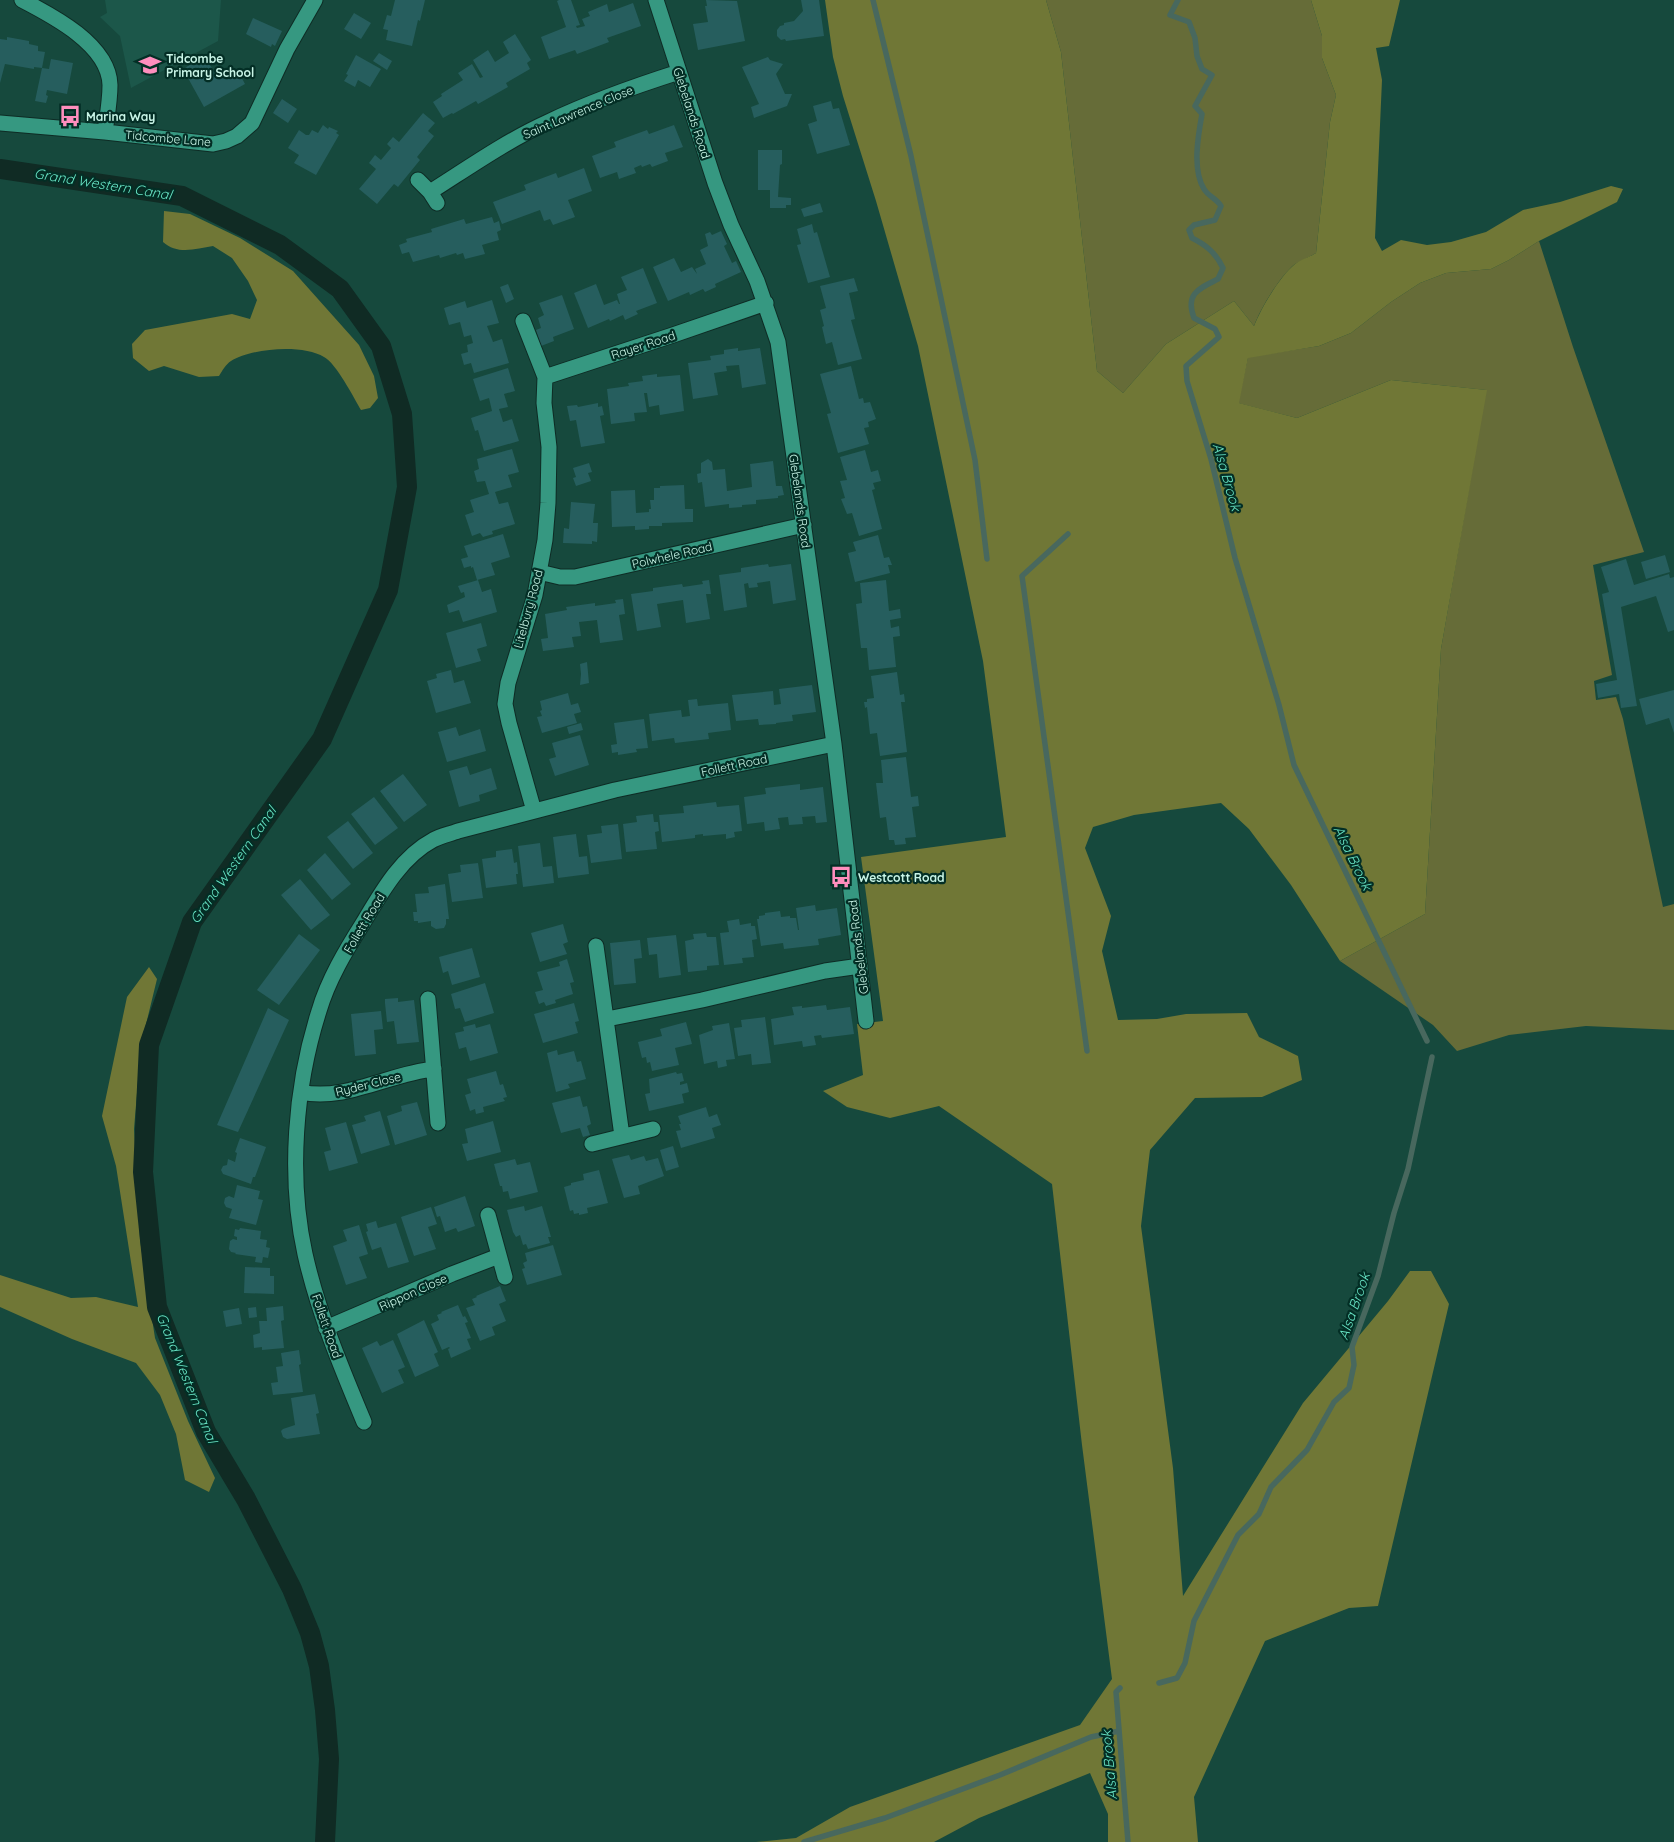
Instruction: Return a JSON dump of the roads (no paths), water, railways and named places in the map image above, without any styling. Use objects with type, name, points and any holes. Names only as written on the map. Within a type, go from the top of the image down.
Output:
[{"type":"street","points":[[22,0],[52,15],[76,33],[102,59],[108,72],[110,85],[106,132]]},
{"type":"street","name":"Tidcombe Lane","points":[[0,124],[106,132],[213,144],[226,141],[237,136],[252,123],[287,49],[315,0]]},
{"type":"street","name":"Glebelands Road","points":[[656,0],[718,192],[766,303],[778,342],[834,744],[866,1021]]},
{"type":"street","name":"Saint Lawrence Close","points":[[418,180],[433,197],[514,140],[547,122],[610,96],[679,72]]},
{"type":"street","name":"Rayer Road","points":[[545,377],[766,303]]},
{"type":"street","points":[[523,321],[545,377]]},
{"type":"street","name":"Litelbury Road","points":[[534,811],[505,704],[508,683],[539,572],[548,503],[549,447],[544,403],[545,377]]},
{"type":"street","name":"Polwhele Road","points":[[539,572],[560,577],[575,577],[804,525]]},
{"type":"street","name":"Follett Road","points":[[364,1422],[326,1328],[305,1253],[299,1214],[296,1153],[301,1092],[319,1010],[351,941],[399,868],[417,851],[433,840],[534,811],[616,790],[834,744]]},
{"type":"street","points":[[596,946],[622,1136]]},
{"type":"street","points":[[607,1019],[711,998],[825,971],[860,966]]},
{"type":"street","points":[[428,999],[438,1123]]},
{"type":"street","name":"Ryder Close","points":[[301,1092],[322,1095],[343,1092],[418,1071],[434,1070]]},
{"type":"street","points":[[592,1144],[653,1129]]},
{"type":"street","points":[[488,1215],[505,1277]]},
{"type":"street","name":"Rippon Close","points":[[326,1328],[499,1256]]},
{"type":"waterway","points":[[873,0],[911,156],[975,460],[987,559]]},
{"type":"waterway","name":"Alsa Brook","points":[[1178,0],[1170,15],[1189,22],[1195,38],[1197,56],[1202,69],[1212,75],[1195,106],[1202,114],[1197,163],[1200,181],[1204,189],[1221,206],[1215,220],[1194,225],[1189,230],[1192,238],[1210,250],[1223,268],[1218,279],[1199,289],[1192,298],[1194,318],[1215,329],[1219,337],[1186,366],[1187,381],[1211,459],[1235,558],[1279,705],[1294,765],[1427,1041]]},
{"type":"waterway","name":"Grand Western Canal","points":[[0,169],[182,196],[280,245],[340,289],[381,346],[402,414],[407,487],[388,590],[322,739],[192,922],[149,1045],[143,1172],[157,1307],[206,1432],[246,1499],[292,1589],[310,1633],[319,1666],[329,1759],[325,1842]]},
{"type":"waterway","points":[[1068,534],[1022,576],[1087,1051]]},
{"type":"waterway","name":"Alsa Brook","points":[[1159,1683],[1177,1678],[1185,1663],[1194,1621],[1238,1535],[1259,1514],[1271,1487],[1307,1450],[1334,1402],[1349,1388],[1354,1365],[1352,1347],[1378,1276],[1394,1213],[1408,1169],[1432,1057]]},
{"type":"waterway","name":"Alsa Brook","points":[[1120,1688],[1116,1692],[1128,1842]]},
{"type":"waterway","points":[[804,1842],[885,1818],[1000,1775],[1091,1737],[1119,1731]]},
{"type":"place","name":"Tidcombe Primary School","points":[[150,65]]},
{"type":"place","name":"Marina Way","points":[[70,116]]},
{"type":"place","name":"Westcott Road","points":[[841,877]]}]
